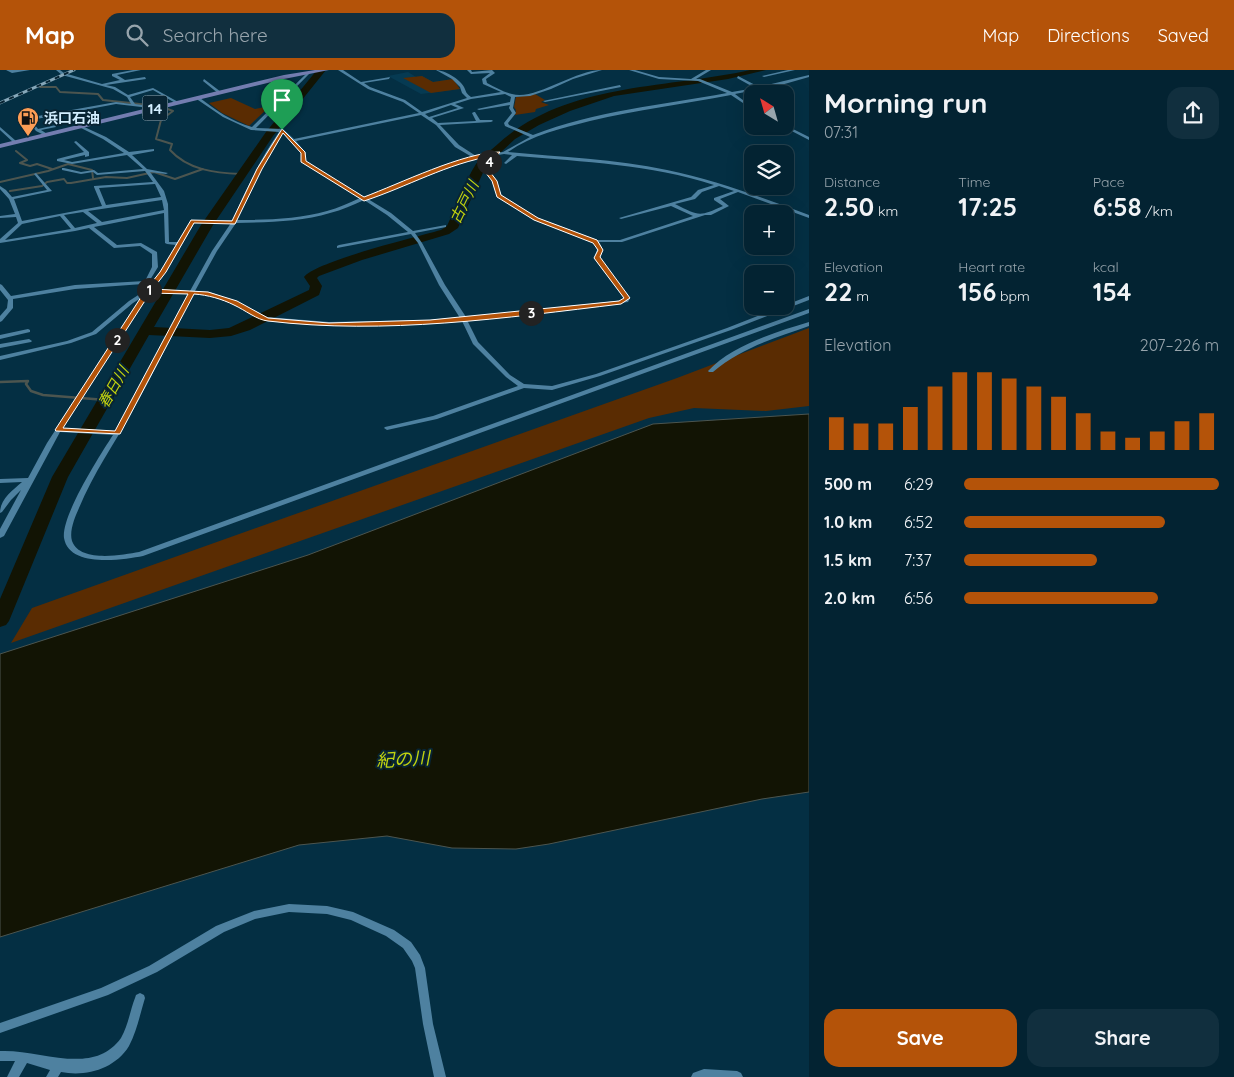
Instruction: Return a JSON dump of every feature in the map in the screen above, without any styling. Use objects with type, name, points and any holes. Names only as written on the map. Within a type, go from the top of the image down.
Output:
[{"type":"main road","name":"14","points":[[0,146],[304,72],[326,70]]},
{"type":"street","points":[[8,70],[12,72],[28,70]]},
{"type":"street","points":[[58,70],[62,74],[114,88],[128,96],[132,103]]},
{"type":"street","points":[[124,81],[113,75],[139,70]]},
{"type":"street","points":[[340,70],[360,83],[404,101],[437,124],[451,141],[475,157]]},
{"type":"street","points":[[438,70],[453,78],[462,87],[463,92],[468,98],[479,106],[512,103]]},
{"type":"street","points":[[469,70],[471,72],[491,71],[490,76],[484,79],[485,84],[513,96],[544,91],[572,78],[600,70]]},
{"type":"street","points":[[631,70],[659,78],[693,78],[729,93],[744,103]]},
{"type":"street","points":[[693,78],[709,70]]},
{"type":"street","points":[[764,76],[793,70]]},
{"type":"street","points":[[255,129],[284,99],[304,72]]},
{"type":"street","points":[[758,74],[778,84]]},
{"type":"street","points":[[773,85],[809,76]]},
{"type":"street","points":[[738,77],[753,85]]},
{"type":"street","points":[[102,85],[145,78]]},
{"type":"street","points":[[360,83],[389,78]]},
{"type":"street","points":[[204,80],[220,93]]},
{"type":"street","points":[[560,84],[574,94]]},
{"type":"street","points":[[545,101],[620,86]]},
{"type":"street","points":[[128,96],[152,89],[178,103]]},
{"type":"street","points":[[475,90],[497,104]]},
{"type":"street","points":[[738,191],[716,199],[727,206],[709,214],[696,216],[620,240],[596,242],[542,222],[499,196],[495,181],[485,168],[501,153],[534,137],[630,110],[744,90]]},
{"type":"street","points":[[544,91],[555,98]]},
{"type":"street","points":[[292,141],[422,114],[468,98],[505,93]]},
{"type":"street","points":[[513,96],[511,108],[514,113],[506,123],[507,126],[534,137]]},
{"type":"street","points":[[199,99],[226,118],[255,129],[280,130],[304,153],[303,161],[389,214],[412,232],[464,319],[475,343],[508,376],[523,386]]},
{"type":"street","points":[[47,134],[37,130],[28,119],[116,103],[132,103],[157,108]]},
{"type":"street","points":[[429,118],[462,108],[451,104]]},
{"type":"street","points":[[474,113],[479,122]]},
{"type":"street","points":[[453,116],[456,123]]},
{"type":"street","points":[[437,124],[490,121]]},
{"type":"street","points":[[37,130],[55,126]]},
{"type":"street","points":[[79,126],[95,132],[128,154],[145,170],[155,182],[163,198],[166,211],[168,243],[179,244]]},
{"type":"street","points":[[0,128],[15,142]]},
{"type":"street","points":[[280,130],[233,222],[189,292],[117,433],[93,471],[70,522],[68,541],[76,551],[87,556],[107,559],[140,554],[809,311]]},
{"type":"street","points":[[794,131],[809,139]]},
{"type":"street","points":[[76,142],[87,153],[88,161]]},
{"type":"street","points":[[87,153],[58,160],[72,163],[152,150]]},
{"type":"street","points":[[0,536],[29,480],[59,430],[163,272],[193,221],[233,222],[311,216],[329,212],[475,157],[501,153],[645,166],[679,173],[738,191],[809,218]]},
{"type":"street","points":[[506,163],[516,154]]},
{"type":"street","points":[[64,169],[81,173],[94,171],[97,174],[145,170],[166,173]]},
{"type":"street","points":[[12,198],[50,191],[36,174]]},
{"type":"street","points":[[104,206],[96,188],[155,182]]},
{"type":"street","points":[[621,218],[693,198],[700,191],[718,185]]},
{"type":"street","points":[[0,187],[12,198],[20,223]]},
{"type":"street","points":[[0,242],[20,223],[104,206],[163,198]]},
{"type":"street","points":[[671,204],[696,216]]},
{"type":"street","points":[[84,210],[100,223]]},
{"type":"street","points":[[0,242],[74,230],[100,223],[166,211]]},
{"type":"street","points":[[0,216],[18,215]]},
{"type":"street","points":[[61,215],[74,230]]},
{"type":"street","points":[[90,226],[116,246],[141,244],[155,253],[155,267],[142,288],[143,290],[149,292],[189,292],[216,295],[256,315],[275,321],[363,324],[464,319],[576,308],[626,300],[627,298],[597,258],[600,250],[596,242]]},
{"type":"street","points":[[339,246],[444,226]]},
{"type":"street","points":[[9,298],[75,287],[147,282]]},
{"type":"street","points":[[0,286],[9,298],[10,308],[0,320]]},
{"type":"street","points":[[0,358],[85,337],[94,333],[131,302],[149,292]]},
{"type":"street","points":[[387,428],[435,418],[523,386],[552,388],[598,375],[729,329],[809,298]]},
{"type":"street","points":[[711,371],[724,358],[738,350],[809,324]]},
{"type":"street","points":[[0,337],[28,331]]},
{"type":"street","points":[[0,346],[29,341]]},
{"type":"street","points":[[59,430],[117,433]]},
{"type":"street","points":[[0,481],[29,480]]},
{"type":"street","points":[[0,511],[8,499],[29,480]]},
{"type":"street","points":[[0,1028],[104,992],[153,969],[220,929],[254,914],[289,908],[327,910],[353,916],[390,933],[406,945],[416,958],[420,968],[428,1024],[440,1077]]},
{"type":"street","points":[[0,1056],[24,1057],[55,1072],[67,1069],[90,1068],[105,1063],[125,1042],[140,998]]},
{"type":"street","points":[[13,1077],[24,1057]]},
{"type":"street","points":[[698,1077],[704,1074],[737,1077]]},
{"type":"shaded area","points":[[408,72],[416,77],[422,76],[433,82],[453,79],[460,89],[421,94],[388,76]]},
{"type":"shaded area","points":[[422,76],[433,82],[453,79],[460,89],[431,93],[403,78]]},
{"type":"shaded area","points":[[535,94],[545,100],[541,102],[549,105],[536,109],[535,112],[515,115],[516,97]]},
{"type":"shaded area","points":[[231,98],[255,109],[270,106],[249,126],[222,113],[209,103]]},
{"type":"shaded area","points":[[809,328],[809,406],[766,411],[694,408],[649,418],[11,643],[32,608],[677,378]]},
{"type":"water","name":"紀の川","points":[[809,414],[809,792],[762,799],[549,844],[516,849],[452,848],[387,836],[299,845],[0,937],[0,654],[308,555],[653,424]]},
{"type":"waterway","name":"春日川","points":[[0,621],[60,477],[207,225],[269,134],[322,70]]},
{"type":"waterway","name":"古戸川","points":[[146,331],[210,334],[231,332],[245,327],[315,292],[316,286],[310,277],[315,273],[358,257],[445,232],[452,228],[481,165],[512,137],[551,115],[613,94],[642,88],[728,77],[762,70]]},
{"type":"waterway","points":[[40,87],[56,87],[60,92],[98,94],[103,100],[158,106]]},
{"type":"waterway","points":[[165,108],[173,111],[161,120],[156,139],[172,144],[170,150],[177,157],[203,169]]},
{"type":"waterway","points":[[16,151],[27,160],[20,163],[30,166],[37,164],[52,169]]},
{"type":"waterway","points":[[0,182],[48,171],[68,164],[92,170],[93,178]]},
{"type":"waterway","points":[[10,191],[42,186],[47,182],[64,179],[67,183],[71,183],[106,177],[127,178],[154,172],[175,179],[203,169]]},
{"type":"waterway","points":[[203,169],[221,173],[241,174]]},
{"type":"waterway","points":[[0,382],[28,381],[26,384],[31,391],[43,395],[106,400]]},
{"type":"railway","points":[[0,103],[74,70]]},
{"type":"place","name":"浜口石油","points":[[28,137]]},
{"type":"route","points":[[282,130],[259,169],[233,222],[193,221],[163,272],[148,291],[192,293],[117,433],[59,430],[148,291],[208,293],[234,302],[266,319],[329,324],[430,322],[621,303],[627,298],[597,258],[600,250],[596,242],[536,219],[499,196],[496,192],[495,181],[485,168],[486,164],[498,153],[475,157],[454,164],[364,199],[303,161],[304,153],[282,130]]}]
